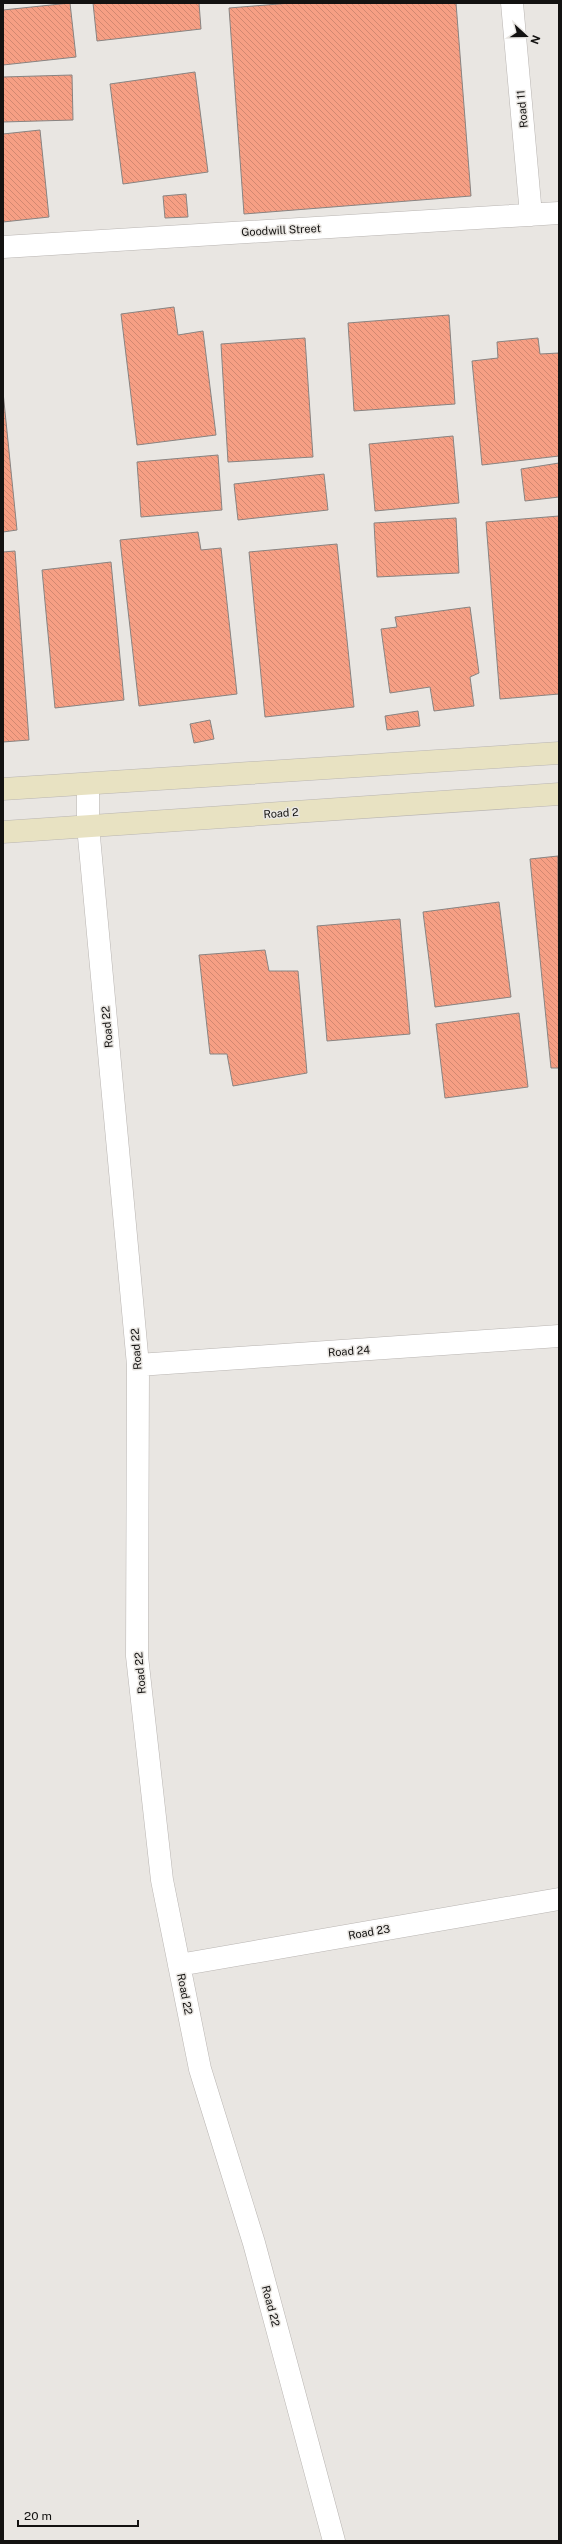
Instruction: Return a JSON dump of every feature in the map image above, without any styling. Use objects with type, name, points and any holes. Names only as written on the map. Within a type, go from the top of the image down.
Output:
[{"type":"street","name":"Road 11","points":[[512,3],[531,215]]},
{"type":"street","name":"Goodwill Street","points":[[3,247],[559,213]]},
{"type":"street","points":[[3,789],[559,753]]},
{"type":"street","name":"Road 22","points":[[88,784],[88,826],[138,1365],[137,1656],[162,1880],[200,2069],[254,2243],[334,2541]]},
{"type":"street","name":"Road 2","points":[[3,832],[559,794]]},
{"type":"street","name":"Road 24","points":[[138,1365],[559,1336]]},
{"type":"street","name":"Road 23","points":[[179,1965],[559,1899]]},
{"type":"building","points":[[70,3],[76,57],[3,65],[3,10]]},
{"type":"building","points":[[93,3],[199,3],[201,29],[97,41]]},
{"type":"building","points":[[291,3],[456,3],[471,196],[244,214],[229,8]]},
{"type":"building","points":[[195,72],[208,172],[123,184],[110,84]]},
{"type":"building","points":[[72,75],[73,120],[3,122],[3,77]]},
{"type":"building","points":[[40,130],[49,217],[3,222],[3,134]]},
{"type":"building","points":[[186,194],[188,217],[165,218],[163,196]]},
{"type":"building","points":[[174,307],[178,335],[203,331],[216,435],[137,445],[121,314]]},
{"type":"building","points":[[449,315],[455,404],[354,411],[348,323]]},
{"type":"building","points":[[305,338],[313,457],[228,462],[221,344]]},
{"type":"building","points":[[538,338],[540,354],[559,353],[559,456],[482,465],[472,361],[498,358],[497,342]]},
{"type":"building","points":[[3,392],[17,530],[3,532]]},
{"type":"building","points":[[453,436],[459,503],[375,511],[369,444]]},
{"type":"building","points":[[218,455],[222,510],[141,517],[137,462]]},
{"type":"building","points":[[559,463],[559,497],[525,501],[521,469]]},
{"type":"building","points":[[324,474],[328,510],[238,520],[234,484]]},
{"type":"building","points":[[559,516],[559,694],[500,699],[486,522]]},
{"type":"building","points":[[456,518],[459,573],[377,577],[374,523]]},
{"type":"building","points":[[198,532],[201,550],[221,548],[237,694],[139,706],[120,540]]},
{"type":"building","points":[[337,544],[354,707],[265,717],[249,552]]},
{"type":"building","points":[[15,551],[29,740],[3,742],[3,552]]},
{"type":"building","points":[[111,562],[124,700],[55,708],[42,570]]},
{"type":"building","points":[[470,607],[479,673],[470,677],[474,706],[434,711],[430,687],[390,693],[381,629],[397,627],[395,617]]},
{"type":"building","points":[[418,711],[420,726],[387,730],[385,716]]},
{"type":"building","points":[[210,720],[214,739],[194,743],[190,724]]},
{"type":"building","points":[[558,856],[559,1068],[551,1068],[530,859]]},
{"type":"building","points":[[499,902],[511,997],[435,1007],[423,912]]},
{"type":"building","points":[[400,919],[410,1034],[327,1041],[317,926]]},
{"type":"building","points":[[265,950],[269,971],[298,971],[307,1073],[233,1086],[227,1054],[210,1054],[199,955]]},
{"type":"building","points":[[519,1013],[528,1087],[445,1098],[436,1024]]}]
